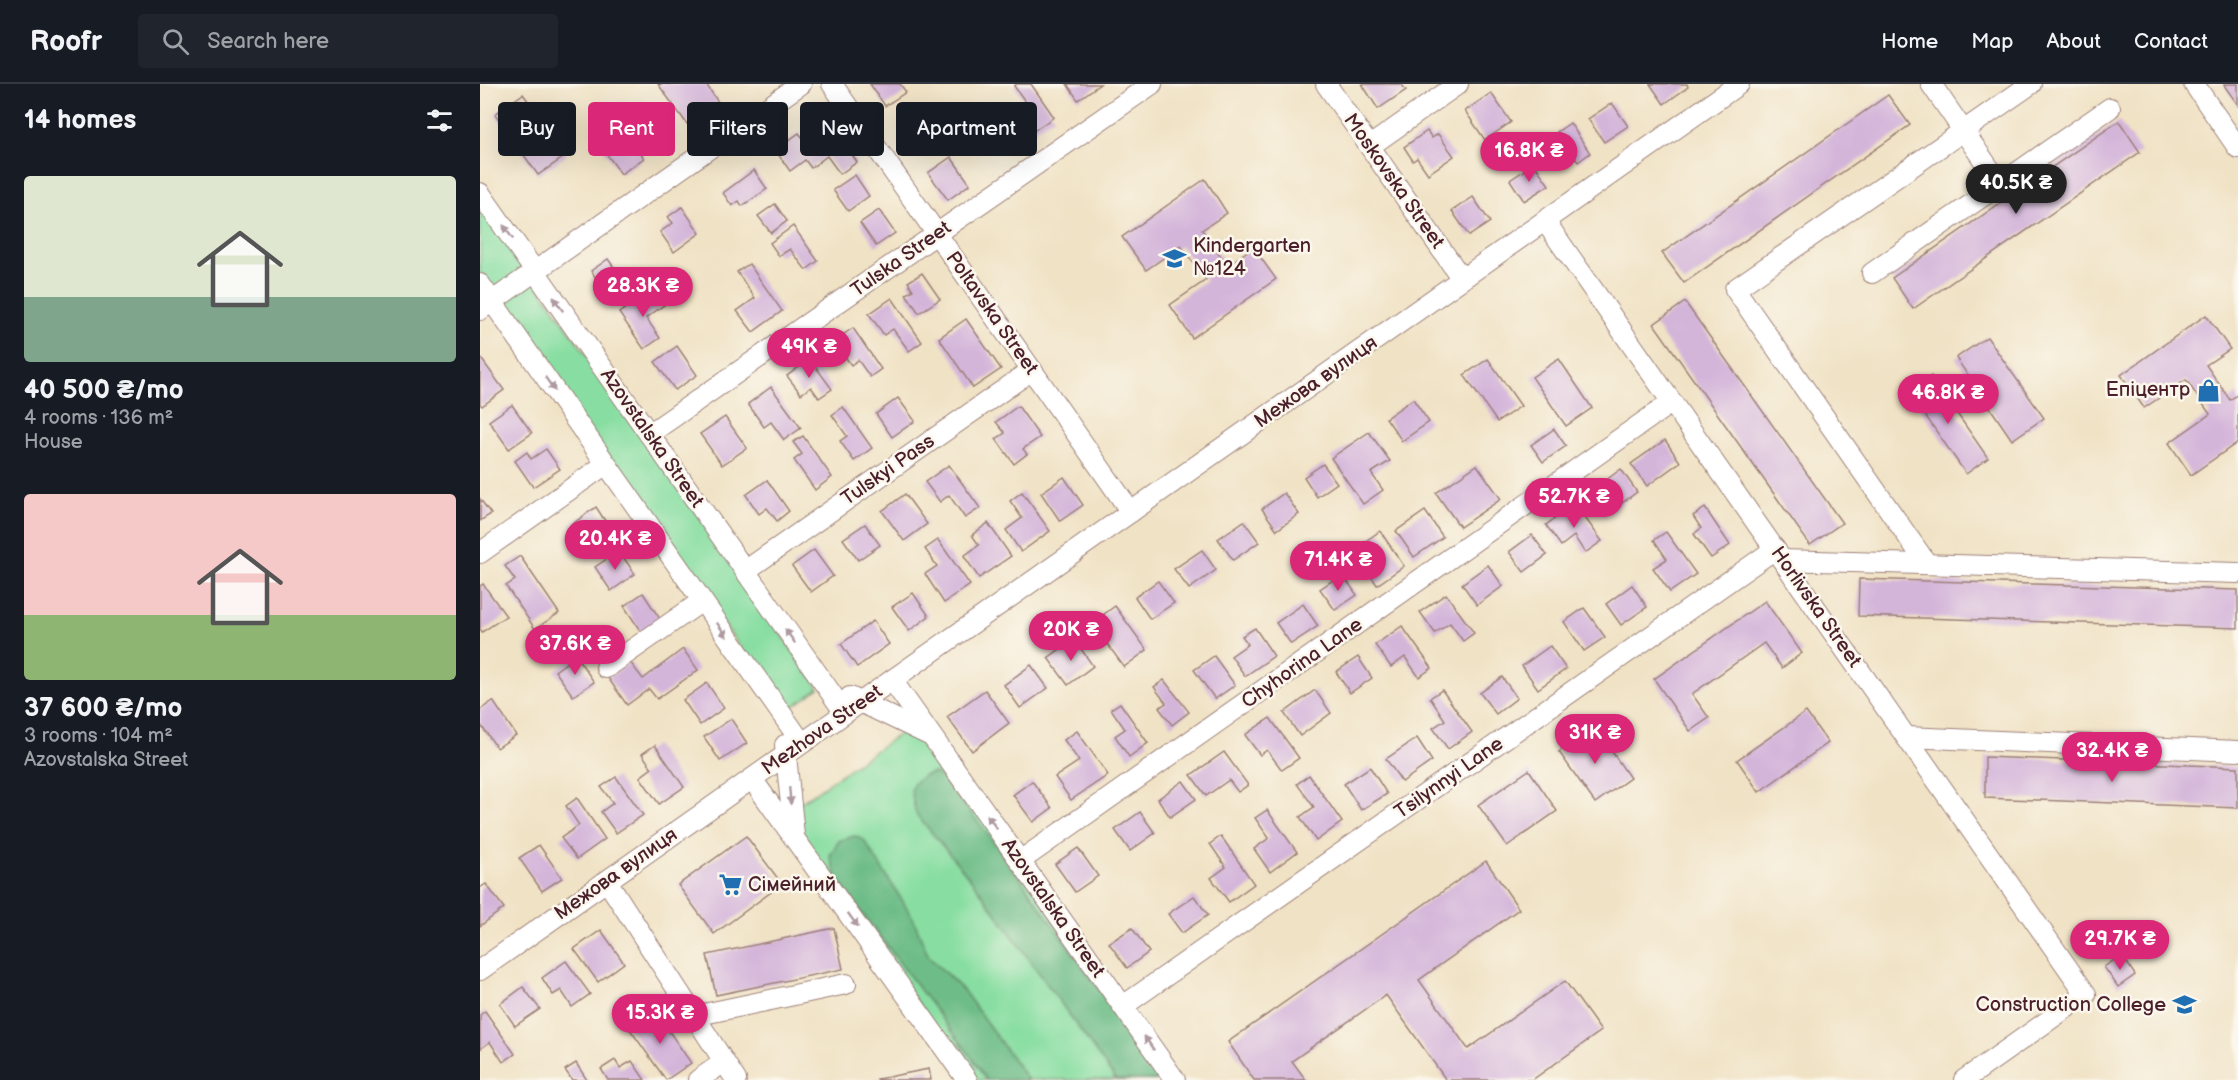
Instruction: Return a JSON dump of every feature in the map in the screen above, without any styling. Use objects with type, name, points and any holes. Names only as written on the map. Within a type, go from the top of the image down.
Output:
[{"type":"street","points":[[486,306],[801,84]]},
{"type":"street","name":"Poltavska Street","points":[[832,84],[1131,512]]},
{"type":"street","name":"Tulska Street","points":[[649,434],[1152,84]]},
{"type":"street","name":"Moskovska Street","points":[[1326,84],[1462,279]]},
{"type":"street","points":[[1370,146],[1458,84]]},
{"type":"street","name":"Межова вулиця","points":[[892,680],[1739,84]]},
{"type":"street","points":[[1930,84],[2000,184]]},
{"type":"street","points":[[1927,564],[1735,289],[2031,84]]},
{"type":"street","points":[[2194,84],[2238,148]]},
{"type":"street","points":[[1872,273],[2110,108]]},
{"type":"street","name":"Azovstalska Street","points":[[480,193],[824,683],[853,708]]},
{"type":"street","name":"Horlivska Street","points":[[1545,221],[2086,994],[1964,1080]]},
{"type":"street","points":[[480,284],[486,306],[606,464],[781,713],[794,749],[794,838]]},
{"type":"street","name":"Tulskyi Pass","points":[[745,571],[1032,370]]},
{"type":"street","name":"Chyhorina Lane","points":[[1020,861],[1672,402]]},
{"type":"street","points":[[480,553],[606,464]]},
{"type":"street","points":[[1778,554],[1927,564],[2238,573]]},
{"type":"street","name":"Tsilynnyi Lane","points":[[1123,1006],[1778,554]]},
{"type":"street","points":[[606,668],[702,601]]},
{"type":"street","name":"Azovstalska Street","points":[[892,680],[1175,1080]]},
{"type":"street","name":"Mezhova Street","points":[[752,779],[892,680]]},
{"type":"street","points":[[853,708],[932,736]]},
{"type":"street","points":[[1906,736],[2238,751]]},
{"type":"street","points":[[752,779],[967,1080]]},
{"type":"street","name":"Межова вулиця","points":[[480,970],[752,779]]},
{"type":"street","points":[[607,881],[736,1080]]},
{"type":"street","points":[[694,1016],[846,984]]},
{"type":"street","points":[[698,1080],[724,1062]]},
{"type":"green space","points":[[480,202],[819,688],[785,712],[480,273]]},
{"type":"green space","points":[[905,730],[929,741],[1169,1080],[973,1080],[800,838],[797,805]]},
{"type":"green space","points":[[935,773],[946,781],[1003,854],[1163,1080],[1116,1080],[977,887],[916,814],[911,791],[914,783],[924,775]]},
{"type":"green space","points":[[854,836],[864,840],[912,916],[929,957],[963,990],[1028,1080],[986,1080],[972,1058],[846,892],[836,875],[830,855],[839,841]]},
{"type":"building","points":[[658,84],[706,84],[718,102],[687,102],[687,124],[675,107],[675,102],[671,102]]},
{"type":"building","points":[[870,84],[900,84],[906,92],[885,106]]},
{"type":"building","points":[[1031,84],[1054,117],[1037,129],[1037,102],[1026,102],[1014,86]]},
{"type":"building","points":[[1067,84],[1100,84],[1078,100]]},
{"type":"building","points":[[1362,84],[1401,84],[1406,90],[1378,109]]},
{"type":"building","points":[[1650,84],[1687,84],[1688,87],[1664,104]]},
{"type":"building","points":[[2224,84],[2238,84],[2238,105],[2226,88]]},
{"type":"building","points":[[1491,93],[1511,122],[1485,140],[1465,111]]},
{"type":"building","points":[[523,94],[529,102],[512,102]]},
{"type":"building","points":[[1888,95],[1910,125],[1684,283],[1662,253]]},
{"type":"building","points":[[1612,103],[1628,126],[1604,142],[1588,119]]},
{"type":"building","points":[[2119,121],[2140,152],[1913,309],[1892,278]]},
{"type":"building","points":[[1570,123],[1590,153],[1578,162],[1557,132]]},
{"type":"building","points":[[1427,131],[1432,138],[1438,134],[1454,156],[1428,174],[1417,158],[1413,161],[1404,147]]},
{"type":"building","points":[[799,133],[800,156],[827,156],[811,168],[805,160],[790,171],[779,156],[788,156],[788,141]]},
{"type":"building","points":[[525,156],[566,156],[538,175]]},
{"type":"building","points":[[608,156],[643,156],[644,158],[621,174]]},
{"type":"building","points":[[827,156],[853,156],[857,162],[840,174]]},
{"type":"building","points":[[951,157],[970,184],[948,200],[928,173]]},
{"type":"building","points":[[1534,164],[1549,185],[1524,201],[1510,180]]},
{"type":"building","points":[[754,170],[767,189],[742,206],[739,201],[732,206],[723,193]]},
{"type":"building","points":[[855,175],[869,196],[848,211],[833,190]]},
{"type":"building","points":[[1205,179],[1227,213],[1202,230],[1227,266],[1253,247],[1276,279],[1192,338],[1170,305],[1206,280],[1181,246],[1146,270],[1122,237]]},
{"type":"building","points":[[1473,197],[1490,222],[1469,236],[1452,211]]},
{"type":"building","points":[[775,204],[787,221],[771,233],[758,216]]},
{"type":"building","points":[[682,207],[700,233],[674,252],[660,232],[673,223],[668,217]]},
{"type":"building","points":[[879,210],[895,233],[876,246],[860,223]]},
{"type":"building","points":[[793,226],[818,261],[806,270],[790,249],[779,256],[770,243]]},
{"type":"building","points":[[608,259],[626,284],[642,273],[649,282],[616,306],[591,271]]},
{"type":"building","points":[[749,264],[782,311],[753,332],[737,311],[755,298],[737,272]]},
{"type":"building","points":[[922,273],[940,299],[919,313],[906,294],[913,290],[908,282]]},
{"type":"building","points":[[653,289],[664,305],[646,318],[660,338],[644,349],[619,313]]},
{"type":"building","points":[[892,298],[922,342],[909,351],[893,329],[884,335],[869,314]]},
{"type":"building","points":[[1685,302],[1842,523],[1810,545],[1654,324]]},
{"type":"building","points":[[2206,315],[2230,349],[2206,365],[2230,400],[2238,394],[2238,442],[2191,475],[2169,443],[2210,414],[2186,380],[2144,408],[2121,375]]},
{"type":"building","points":[[966,319],[1001,369],[973,388],[939,338]]},
{"type":"building","points":[[853,328],[881,369],[870,377],[858,360],[851,365],[834,341]]},
{"type":"building","points":[[1987,337],[2044,418],[2012,440],[1956,358]]},
{"type":"building","points":[[677,346],[697,375],[675,390],[655,362]]},
{"type":"building","points":[[480,357],[504,390],[482,406],[480,404]]},
{"type":"building","points":[[810,359],[832,389],[819,398],[811,387],[801,394],[787,376]]},
{"type":"building","points":[[1488,359],[1521,406],[1497,422],[1464,375]]},
{"type":"building","points":[[1559,359],[1592,408],[1566,426],[1532,377]]},
{"type":"building","points":[[1931,376],[1988,458],[1966,474],[1909,392]]},
{"type":"building","points":[[771,387],[801,428],[784,440],[771,422],[764,427],[748,404]]},
{"type":"building","points":[[898,398],[915,421],[892,437],[876,414]]},
{"type":"building","points":[[1413,399],[1429,422],[1402,441],[1386,418]]},
{"type":"building","points":[[512,405],[532,433],[509,449],[489,421]]},
{"type":"building","points":[[1018,406],[1040,437],[1023,449],[1027,454],[1014,464],[996,439],[1005,433],[996,422]]},
{"type":"building","points":[[843,407],[872,448],[854,461],[840,441],[847,436],[832,415]]},
{"type":"building","points":[[725,417],[747,448],[722,465],[700,434]]},
{"type":"building","points":[[1554,429],[1566,446],[1543,462],[1531,445]]},
{"type":"building","points":[[1369,432],[1390,461],[1371,473],[1383,490],[1363,504],[1331,458]]},
{"type":"building","points":[[803,436],[832,477],[815,490],[794,460],[802,454],[793,442]]},
{"type":"building","points":[[1665,440],[1680,462],[1647,486],[1631,464]]},
{"type":"building","points":[[546,449],[560,469],[533,487],[515,461],[527,452],[531,459]]},
{"type":"building","points":[[1323,464],[1337,483],[1317,497],[1304,477]]},
{"type":"building","points":[[949,465],[980,508],[965,518],[949,495],[940,502],[925,482]]},
{"type":"building","points":[[1477,465],[1501,499],[1460,527],[1436,493]]},
{"type":"building","points":[[1621,469],[1637,492],[1604,516],[1583,487],[1594,480],[1598,486]]},
{"type":"building","points":[[1064,477],[1083,505],[1060,521],[1041,493]]},
{"type":"building","points":[[767,480],[789,511],[777,521],[767,508],[759,514],[746,495]]},
{"type":"building","points":[[1022,492],[1050,531],[1021,552],[1006,530],[1022,518],[1010,501]]},
{"type":"building","points":[[1284,493],[1299,514],[1277,530],[1262,509]]},
{"type":"building","points":[[905,494],[927,524],[904,541],[882,511]]},
{"type":"building","points":[[480,499],[491,514],[480,521]]},
{"type":"building","points":[[1575,504],[1602,541],[1585,553],[1574,536],[1561,546],[1546,525]]},
{"type":"building","points":[[596,507],[615,536],[590,553],[571,525]]},
{"type":"building","points":[[1705,508],[1730,545],[1711,558],[1694,534],[1701,528],[1693,516]]},
{"type":"building","points":[[1425,511],[1443,537],[1414,557],[1396,531]]},
{"type":"building","points":[[1244,521],[1259,542],[1233,560],[1218,539]]},
{"type":"building","points":[[988,523],[1011,556],[979,578],[964,556],[979,545],[972,535]]},
{"type":"building","points":[[865,524],[880,545],[858,560],[843,539]]},
{"type":"building","points":[[1380,531],[1404,566],[1377,585],[1353,550]]},
{"type":"building","points":[[1666,532],[1696,574],[1670,592],[1653,568],[1667,559],[1654,540]]},
{"type":"building","points":[[1532,535],[1547,555],[1524,572],[1509,552]]},
{"type":"building","points":[[938,540],[970,585],[944,603],[925,574],[937,566],[925,549]]},
{"type":"building","points":[[814,550],[833,576],[811,592],[792,566]]},
{"type":"building","points":[[1202,550],[1216,570],[1189,589],[1174,569]]},
{"type":"building","points":[[619,551],[635,574],[611,591],[595,567]]},
{"type":"building","points":[[520,556],[559,613],[535,629],[506,586],[515,580],[505,566]]},
{"type":"building","points":[[1488,565],[1503,586],[1477,605],[1462,584]]},
{"type":"building","points":[[1342,574],[1357,595],[1335,610],[1320,589]]},
{"type":"building","points":[[1859,579],[2238,590],[2238,628],[1858,616]]},
{"type":"building","points":[[1158,581],[1174,603],[1150,619],[1135,597]]},
{"type":"building","points":[[483,584],[506,616],[482,632],[480,629],[480,586]]},
{"type":"building","points":[[1632,585],[1647,607],[1621,625],[1606,604]]},
{"type":"building","points":[[643,593],[662,622],[643,635],[624,606]]},
{"type":"building","points":[[913,593],[929,616],[909,631],[892,607]]},
{"type":"building","points":[[1446,594],[1474,633],[1463,641],[1450,623],[1435,633],[1420,612]]},
{"type":"building","points":[[1765,601],[1802,653],[1782,668],[1764,643],[1692,694],[1709,718],[1690,731],[1654,679]]},
{"type":"building","points":[[1303,604],[1318,626],[1291,644],[1276,623]]},
{"type":"building","points":[[1115,606],[1147,650],[1124,667],[1092,623]]},
{"type":"building","points":[[1584,608],[1605,637],[1584,651],[1564,622]]},
{"type":"building","points":[[873,621],[889,644],[857,667],[841,644]]},
{"type":"building","points":[[1402,626],[1432,668],[1419,677],[1405,657],[1391,667],[1375,645]]},
{"type":"building","points":[[1255,628],[1274,656],[1245,676],[1231,656],[1248,644],[1242,636]]},
{"type":"building","points":[[1074,639],[1093,666],[1068,685],[1048,658]]},
{"type":"building","points":[[1550,646],[1566,669],[1538,689],[1522,666]]},
{"type":"building","points":[[683,649],[698,670],[657,699],[649,689],[627,705],[608,678],[630,662],[643,679]]},
{"type":"building","points":[[576,656],[594,682],[573,696],[555,671]]},
{"type":"building","points":[[1214,656],[1235,685],[1215,699],[1194,670]]},
{"type":"building","points":[[1358,657],[1372,678],[1350,693],[1336,672]]},
{"type":"building","points":[[1031,665],[1048,688],[1020,708],[1004,685]]},
{"type":"building","points":[[1502,677],[1517,698],[1496,714],[1480,693]]},
{"type":"building","points":[[1164,680],[1189,712],[1172,725],[1159,708],[1166,703],[1154,687]]},
{"type":"building","points":[[707,683],[724,708],[700,725],[683,700]]},
{"type":"building","points":[[985,690],[1009,723],[972,751],[947,717]]},
{"type":"building","points":[[1315,690],[1331,713],[1300,736],[1284,713]]},
{"type":"building","points":[[1442,690],[1472,732],[1448,749],[1433,728],[1445,720],[1430,698]]},
{"type":"building","points":[[493,701],[516,735],[497,748],[480,724],[480,710]]},
{"type":"building","points":[[1120,703],[1148,743],[1129,757],[1115,736],[1125,729],[1111,709]]},
{"type":"building","points":[[1806,712],[1828,743],[1759,792],[1737,760]]},
{"type":"building","points":[[1270,718],[1299,758],[1282,770],[1267,750],[1260,755],[1245,735]]},
{"type":"building","points":[[731,719],[747,743],[720,761],[704,737]]},
{"type":"building","points":[[1595,727],[1630,778],[1595,803],[1559,752]]},
{"type":"building","points":[[1077,731],[1108,775],[1071,800],[1055,777],[1079,761],[1064,740]]},
{"type":"building","points":[[1417,738],[1432,761],[1402,782],[1386,759]]},
{"type":"building","points":[[655,745],[684,787],[659,804],[640,777],[652,768],[642,754]]},
{"type":"building","points":[[1224,752],[1248,785],[1238,792],[1229,780],[1206,796],[1191,775]]},
{"type":"building","points":[[1985,757],[2238,767],[2238,808],[1985,798]]},
{"type":"building","points":[[1370,767],[1387,794],[1361,810],[1344,784]]},
{"type":"building","points":[[1529,770],[1557,811],[1507,846],[1478,805]]},
{"type":"building","points":[[1309,775],[1342,822],[1316,841],[1300,817],[1314,807],[1297,784]]},
{"type":"building","points":[[616,777],[643,815],[616,833],[601,812],[613,803],[601,787]]},
{"type":"building","points":[[1032,781],[1052,808],[1033,822],[1013,795]]},
{"type":"building","points":[[1183,781],[1196,799],[1170,817],[1158,799]]},
{"type":"building","points":[[577,798],[605,839],[577,859],[561,838],[579,825],[566,806]]},
{"type":"building","points":[[1267,810],[1297,852],[1270,872],[1254,849],[1269,838],[1255,818]]},
{"type":"building","points":[[1140,812],[1155,833],[1130,851],[1115,830]]},
{"type":"building","points":[[746,836],[782,884],[714,934],[678,885]]},
{"type":"building","points":[[1221,836],[1254,884],[1229,902],[1211,878],[1226,867],[1210,844]]},
{"type":"building","points":[[539,845],[562,878],[542,891],[519,858]]},
{"type":"building","points":[[1078,848],[1098,876],[1075,892],[1055,864]]},
{"type":"building","points":[[1486,861],[1519,909],[1419,980],[1468,1049],[1565,981],[1601,1031],[1532,1080],[1446,1080],[1386,995],[1292,1061],[1306,1080],[1254,1080],[1228,1042]]},
{"type":"building","points":[[486,884],[504,908],[480,926],[480,888]]},
{"type":"building","points":[[1194,896],[1208,915],[1182,933],[1168,914]]},
{"type":"building","points":[[834,928],[843,969],[716,995],[707,955]]},
{"type":"building","points":[[1132,928],[1149,952],[1127,968],[1109,943]]},
{"type":"building","points":[[601,930],[624,963],[598,982],[574,949]]},
{"type":"building","points":[[2122,955],[2135,975],[2118,987],[2104,967]]},
{"type":"building","points":[[566,961],[590,994],[572,1007],[561,990],[553,995],[542,978]]},
{"type":"building","points":[[523,987],[540,1009],[515,1026],[500,1004]]},
{"type":"building","points":[[485,1011],[515,1054],[503,1062],[490,1042],[480,1049],[480,1015]]},
{"type":"building","points":[[655,1011],[691,1063],[666,1080],[629,1028]]},
{"type":"building","points":[[615,1060],[620,1068],[632,1061],[645,1080],[608,1080],[601,1069]]},
{"type":"building","points":[[576,1063],[587,1080],[572,1080],[565,1070]]},
{"type":"building","points":[[929,1069],[931,1080],[877,1080],[877,1079]]},
{"type":"place","name":"Kindergarten №124","points":[[1175,258]]},
{"type":"place","name":"Епіцентр","points":[[2208,390]]},
{"type":"place","name":"Сімейний","points":[[730,885]]},
{"type":"place","name":"Construction College","points":[[2184,1005]]}]
